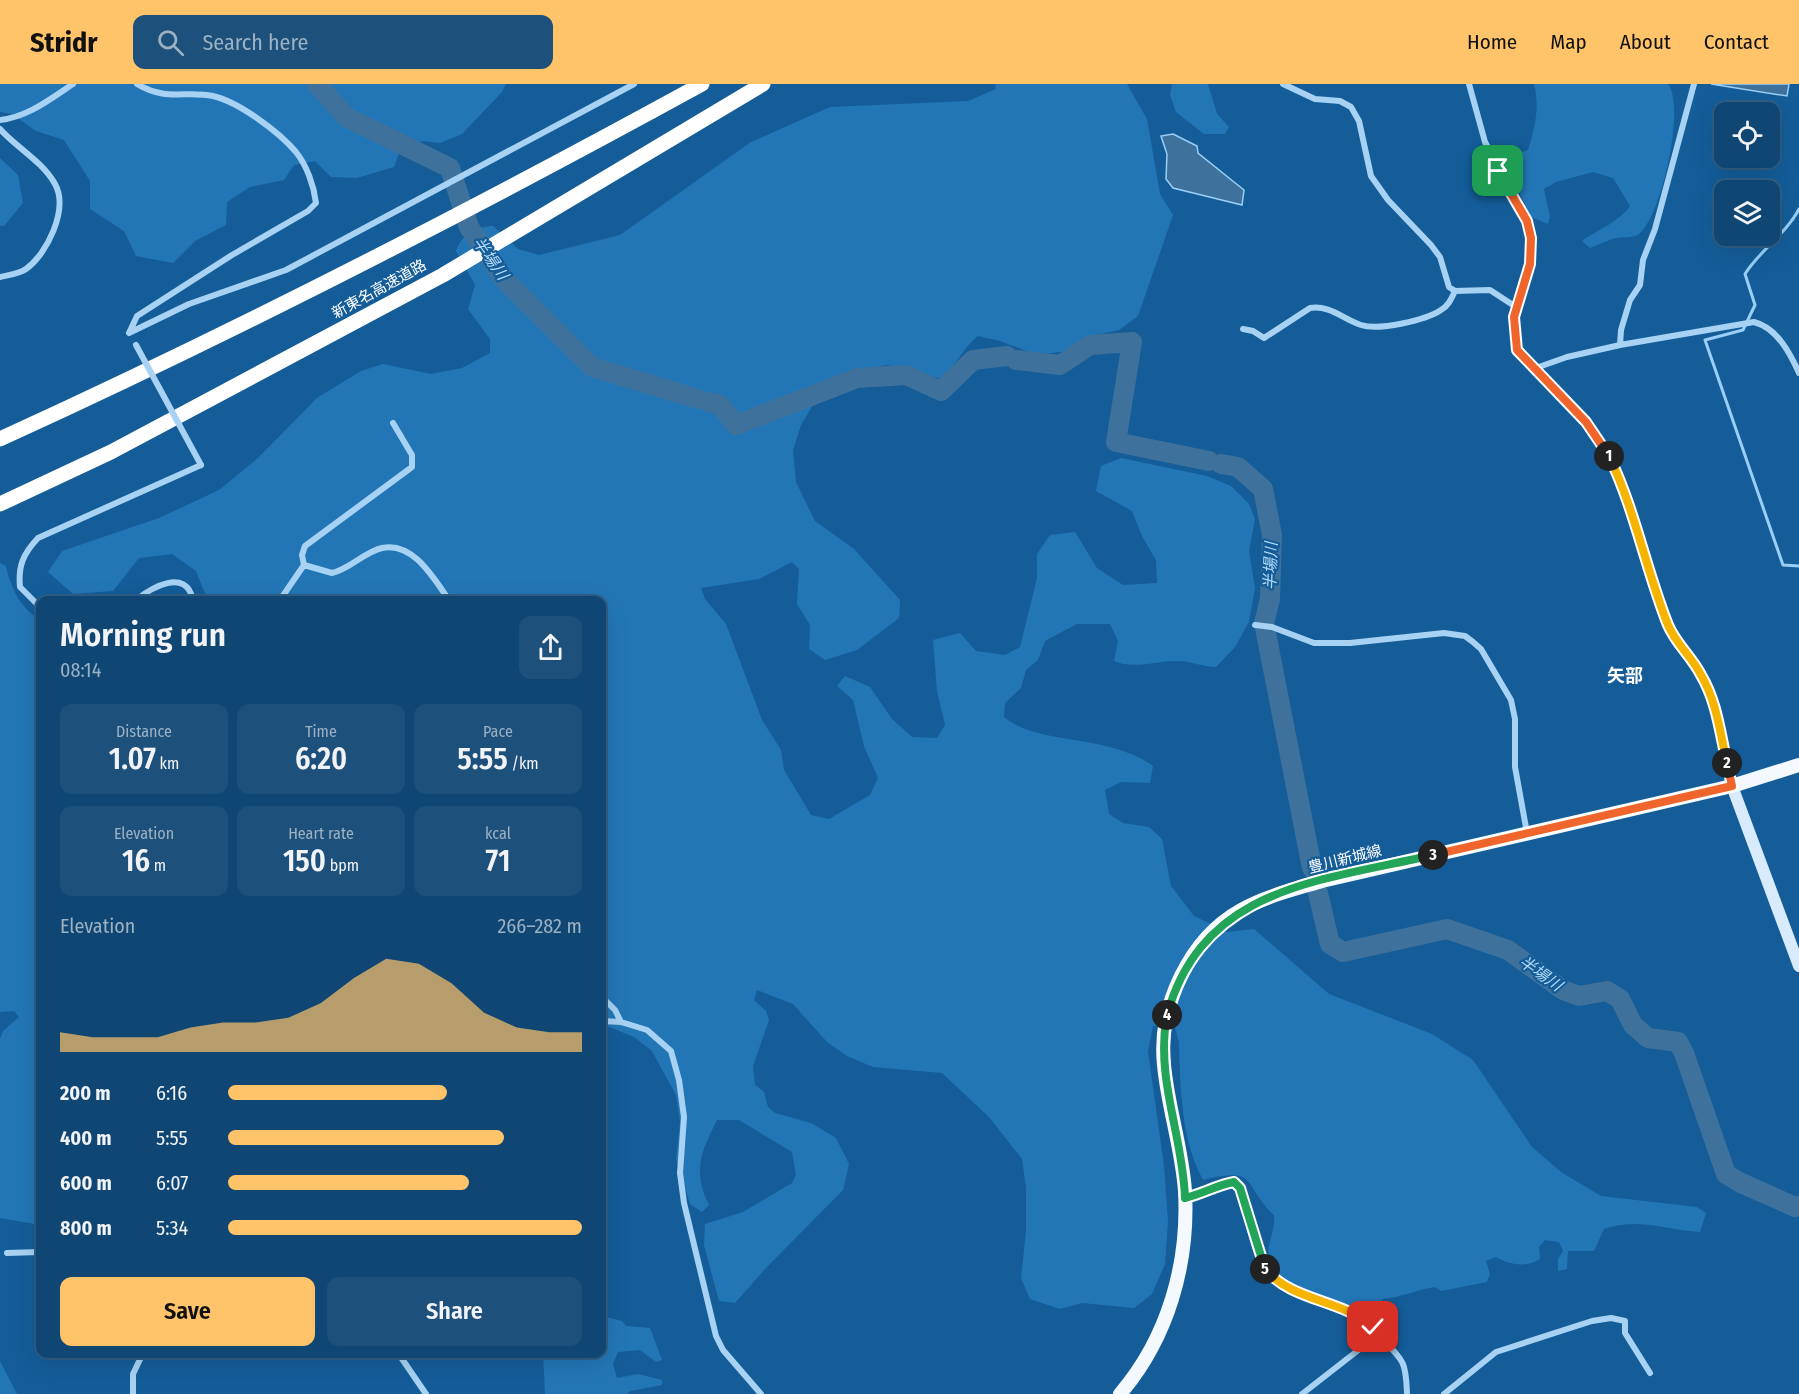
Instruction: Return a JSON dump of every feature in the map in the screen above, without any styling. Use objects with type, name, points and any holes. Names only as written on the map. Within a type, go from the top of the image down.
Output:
[{"type":"highway","name":"新東名高速道路","points":[[0,439],[95,396],[439,226],[702,84]]},
{"type":"highway","name":"新東名高速道路","points":[[0,504],[121,446],[443,275],[763,84]]},
{"type":"main road","name":"豊川新城線","points":[[1120,1394],[1158,1337],[1171,1304],[1185,1242],[1182,1162],[1166,1082],[1163,1038],[1175,990],[1193,955],[1214,930],[1240,910],[1272,896],[1322,881],[1732,786],[1799,765]]},
{"type":"street","points":[[0,120],[16,118],[33,110],[73,84]]},
{"type":"street","points":[[129,333],[137,316],[232,255],[308,211],[316,203],[314,185],[297,153],[228,100],[210,95],[171,96],[137,84]]},
{"type":"street","points":[[129,333],[189,304],[286,270],[434,193],[634,84]]},
{"type":"street","points":[[1283,84],[1316,99],[1340,101],[1352,107],[1359,121],[1368,167],[1377,186],[1440,257],[1449,287],[1455,291],[1490,291],[1516,307]]},
{"type":"street","points":[[1469,84],[1485,142],[1527,221],[1531,238],[1530,264],[1516,307],[1514,341],[1521,358],[1586,422],[1610,458],[1638,528],[1669,627],[1701,673],[1708,689],[1720,722],[1732,786],[1799,966]]},
{"type":"street","points":[[1620,345],[1621,330],[1630,300],[1640,285],[1643,260],[1655,230],[1694,84]]},
{"type":"street","points":[[0,129],[44,168],[57,186],[58,216],[52,237],[41,256],[24,271],[0,277]]},
{"type":"street","points":[[1243,329],[1253,331],[1264,338],[1310,308],[1318,306],[1361,325],[1373,327],[1416,320],[1440,310],[1450,302],[1455,291]]},
{"type":"street","points":[[1533,369],[1567,357],[1620,345],[1754,322],[1760,324],[1784,345],[1799,373]]},
{"type":"street","points":[[36,603],[20,587],[19,570],[26,551],[38,538],[201,465],[129,333]]},
{"type":"street","points":[[283,596],[304,565],[302,555],[305,546],[412,467],[412,455],[393,423]]},
{"type":"street","points":[[304,565],[332,573],[382,548],[398,549],[413,556],[446,596]]},
{"type":"street","points":[[141,596],[153,586],[168,581],[184,586],[190,596]]},
{"type":"street","points":[[1256,625],[1272,627],[1314,643],[1350,643],[1444,633],[1465,636],[1473,642],[1481,649],[1511,700],[1515,719],[1515,767],[1527,833]]},
{"type":"street","points":[[606,1001],[615,1010],[621,1022]]},
{"type":"street","points":[[606,1021],[621,1022],[647,1030],[671,1051],[679,1080],[684,1117],[680,1173],[684,1203],[716,1336],[723,1350],[761,1394]]},
{"type":"street","points":[[1185,1198],[1234,1182],[1240,1188],[1264,1268],[1273,1279],[1287,1288],[1367,1321],[1399,1353],[1406,1372],[1407,1394]]},
{"type":"street","points":[[7,1253],[36,1252]]},
{"type":"street","points":[[1444,1394],[1496,1352],[1592,1321],[1611,1318],[1625,1321],[1625,1333],[1650,1373]]},
{"type":"street","points":[[1302,1394],[1379,1334]]},
{"type":"street","points":[[133,1394],[133,1374],[141,1358]]},
{"type":"street","points":[[401,1358],[426,1394]]},
{"type":"shaded area","points":[[0,84],[506,84],[502,92],[462,134],[440,143],[422,141],[399,153],[394,167],[357,178],[331,177],[315,161],[294,165],[284,180],[250,187],[227,202],[226,225],[195,241],[173,263],[136,256],[124,231],[90,209],[90,181],[64,140],[36,131],[12,114],[0,112]]},
{"type":"shaded area","points":[[995,84],[1127,84],[1147,119],[1160,194],[1173,215],[1138,316],[1119,330],[1088,337],[1067,351],[1037,355],[1000,341],[978,336],[942,379],[887,365],[849,373],[826,383],[801,425],[793,450],[796,482],[815,521],[854,549],[900,600],[899,618],[857,650],[825,660],[809,649],[810,625],[797,604],[799,569],[792,562],[759,579],[701,588],[705,599],[726,624],[762,720],[781,750],[784,770],[811,815],[829,819],[870,795],[878,778],[864,746],[853,700],[837,686],[845,676],[870,687],[892,719],[912,737],[937,738],[945,725],[937,691],[933,640],[960,633],[976,651],[1005,655],[1020,647],[1037,578],[1037,554],[1050,535],[1075,532],[1097,568],[1123,585],[1157,583],[1156,560],[1142,536],[1132,511],[1096,491],[1101,466],[1121,458],[1207,476],[1231,486],[1249,504],[1255,519],[1249,551],[1255,588],[1249,622],[1235,647],[1216,667],[1179,661],[1138,665],[1122,664],[1114,661],[1118,641],[1110,624],[1077,624],[1045,641],[1038,660],[1026,670],[1021,688],[1005,703],[1004,717],[1018,726],[1035,732],[1116,748],[1153,766],[1150,783],[1121,782],[1105,790],[1109,814],[1123,823],[1149,827],[1162,839],[1171,886],[1194,916],[1227,932],[1254,929],[1329,994],[1432,1034],[1473,1060],[1532,1147],[1561,1172],[1601,1196],[1697,1207],[1706,1213],[1700,1232],[1640,1224],[1604,1229],[1594,1251],[1568,1251],[1567,1269],[1558,1271],[1558,1259],[1563,1251],[1559,1242],[1545,1240],[1539,1247],[1540,1259],[1535,1262],[1518,1264],[1496,1257],[1486,1261],[1490,1274],[1487,1282],[1441,1291],[1435,1287],[1383,1299],[1373,1312],[1346,1307],[1314,1296],[1285,1280],[1269,1260],[1274,1215],[1248,1181],[1234,1175],[1203,1180],[1186,1130],[1181,1095],[1179,1042],[1175,1028],[1153,1026],[1148,1051],[1164,1166],[1168,1221],[1165,1264],[1152,1294],[1134,1308],[1082,1303],[1060,1309],[1030,1299],[1021,1278],[1026,1231],[1026,1187],[1022,1159],[989,1117],[942,1073],[873,1067],[847,1056],[827,1042],[793,1004],[757,990],[754,1000],[766,1011],[769,1020],[753,1066],[755,1085],[764,1092],[768,1107],[775,1113],[811,1123],[836,1138],[849,1164],[843,1190],[765,1269],[735,1303],[719,1301],[704,1245],[705,1224],[743,1212],[792,1183],[796,1175],[792,1152],[739,1120],[717,1120],[703,1152],[700,1172],[709,1205],[702,1212],[690,1204],[676,1159],[680,1122],[676,1095],[652,1051],[634,1037],[606,1026],[606,596],[206,596],[196,571],[172,554],[139,558],[113,591],[73,594],[48,572],[62,551],[159,518],[219,490],[258,458],[317,398],[361,371],[383,364],[431,374],[462,368],[490,353],[490,339],[468,309],[475,285],[456,251],[458,245],[470,232],[493,226],[518,249],[539,255],[620,235],[751,142],[830,107],[968,101],[996,89]]},
{"type":"shaded area","points":[[1172,84],[1208,84],[1217,114],[1229,127],[1225,134],[1204,134],[1176,112],[1170,95]]},
{"type":"shaded area","points":[[1534,84],[1668,84],[1673,96],[1673,137],[1663,185],[1647,224],[1639,234],[1612,239],[1590,248],[1582,241],[1614,221],[1630,206],[1613,178],[1593,172],[1556,182],[1544,189],[1550,217],[1548,224],[1531,217],[1507,167],[1511,156],[1528,150],[1536,117],[1537,101]]},
{"type":"shaded area","points":[[1711,84],[1789,84],[1787,96]]},
{"type":"shaded area","points":[[1173,134],[1197,146],[1198,153],[1244,190],[1242,205],[1173,188],[1166,179],[1167,154],[1161,136]]},
{"type":"shaded area","points":[[0,158],[18,175],[23,203],[4,226],[0,226]]},
{"type":"shaded area","points":[[0,563],[6,566],[14,590],[22,603],[36,617],[36,1224],[0,1218],[0,1039],[3,1031],[19,1017],[14,1011],[0,1012]]},
{"type":"shaded area","points":[[606,1317],[622,1321],[626,1326],[650,1328],[662,1360],[656,1362],[640,1350],[618,1352],[613,1364],[617,1378],[638,1374],[662,1380],[662,1385],[630,1391],[628,1394],[545,1394],[543,1358],[606,1358]]},
{"type":"shaded area","points":[[0,1361],[17,1394],[0,1394]]},
{"type":"waterway","name":"半場川","points":[[317,84],[346,117],[450,168],[469,227],[504,279],[592,367],[698,399]]},
{"type":"waterway","points":[[1799,209],[1794,218],[1745,274],[1755,305],[1743,330],[1705,340],[1783,565],[1799,566]]},
{"type":"waterway","name":"半場川","points":[[1016,360],[1060,365],[1090,345],[1132,342],[1116,442],[1209,461]]},
{"type":"waterway","name":"半場川","points":[[709,402],[720,405],[736,425],[857,378],[906,375],[941,391],[973,360],[1007,356]]},
{"type":"waterway","name":"半場川","points":[[1221,464],[1238,467],[1263,489],[1272,535],[1270,599],[1264,623],[1312,868]]},
{"type":"waterway","name":"半場川","points":[[1318,893],[1330,944],[1343,952],[1447,929],[1508,950],[1563,990],[1579,996],[1607,991],[1620,999],[1633,1025],[1648,1038],[1678,1042],[1684,1053],[1726,1174],[1795,1207],[1799,1206]]},
{"type":"district","name":"矢部","points":[[1625,676]]},
{"type":"route","points":[[1373,1327],[1367,1321],[1333,1305],[1287,1288],[1273,1279],[1264,1268],[1240,1188],[1234,1182],[1224,1184],[1204,1194],[1185,1198],[1182,1162],[1169,1101],[1163,1038],[1175,990],[1193,955],[1214,930],[1240,910],[1272,896],[1322,881],[1732,786],[1723,748],[1720,722],[1708,689],[1701,673],[1681,648],[1669,627],[1638,528],[1610,458],[1586,422],[1521,358],[1517,350],[1514,341],[1514,317],[1530,264],[1531,238],[1527,221],[1498,171]]}]
